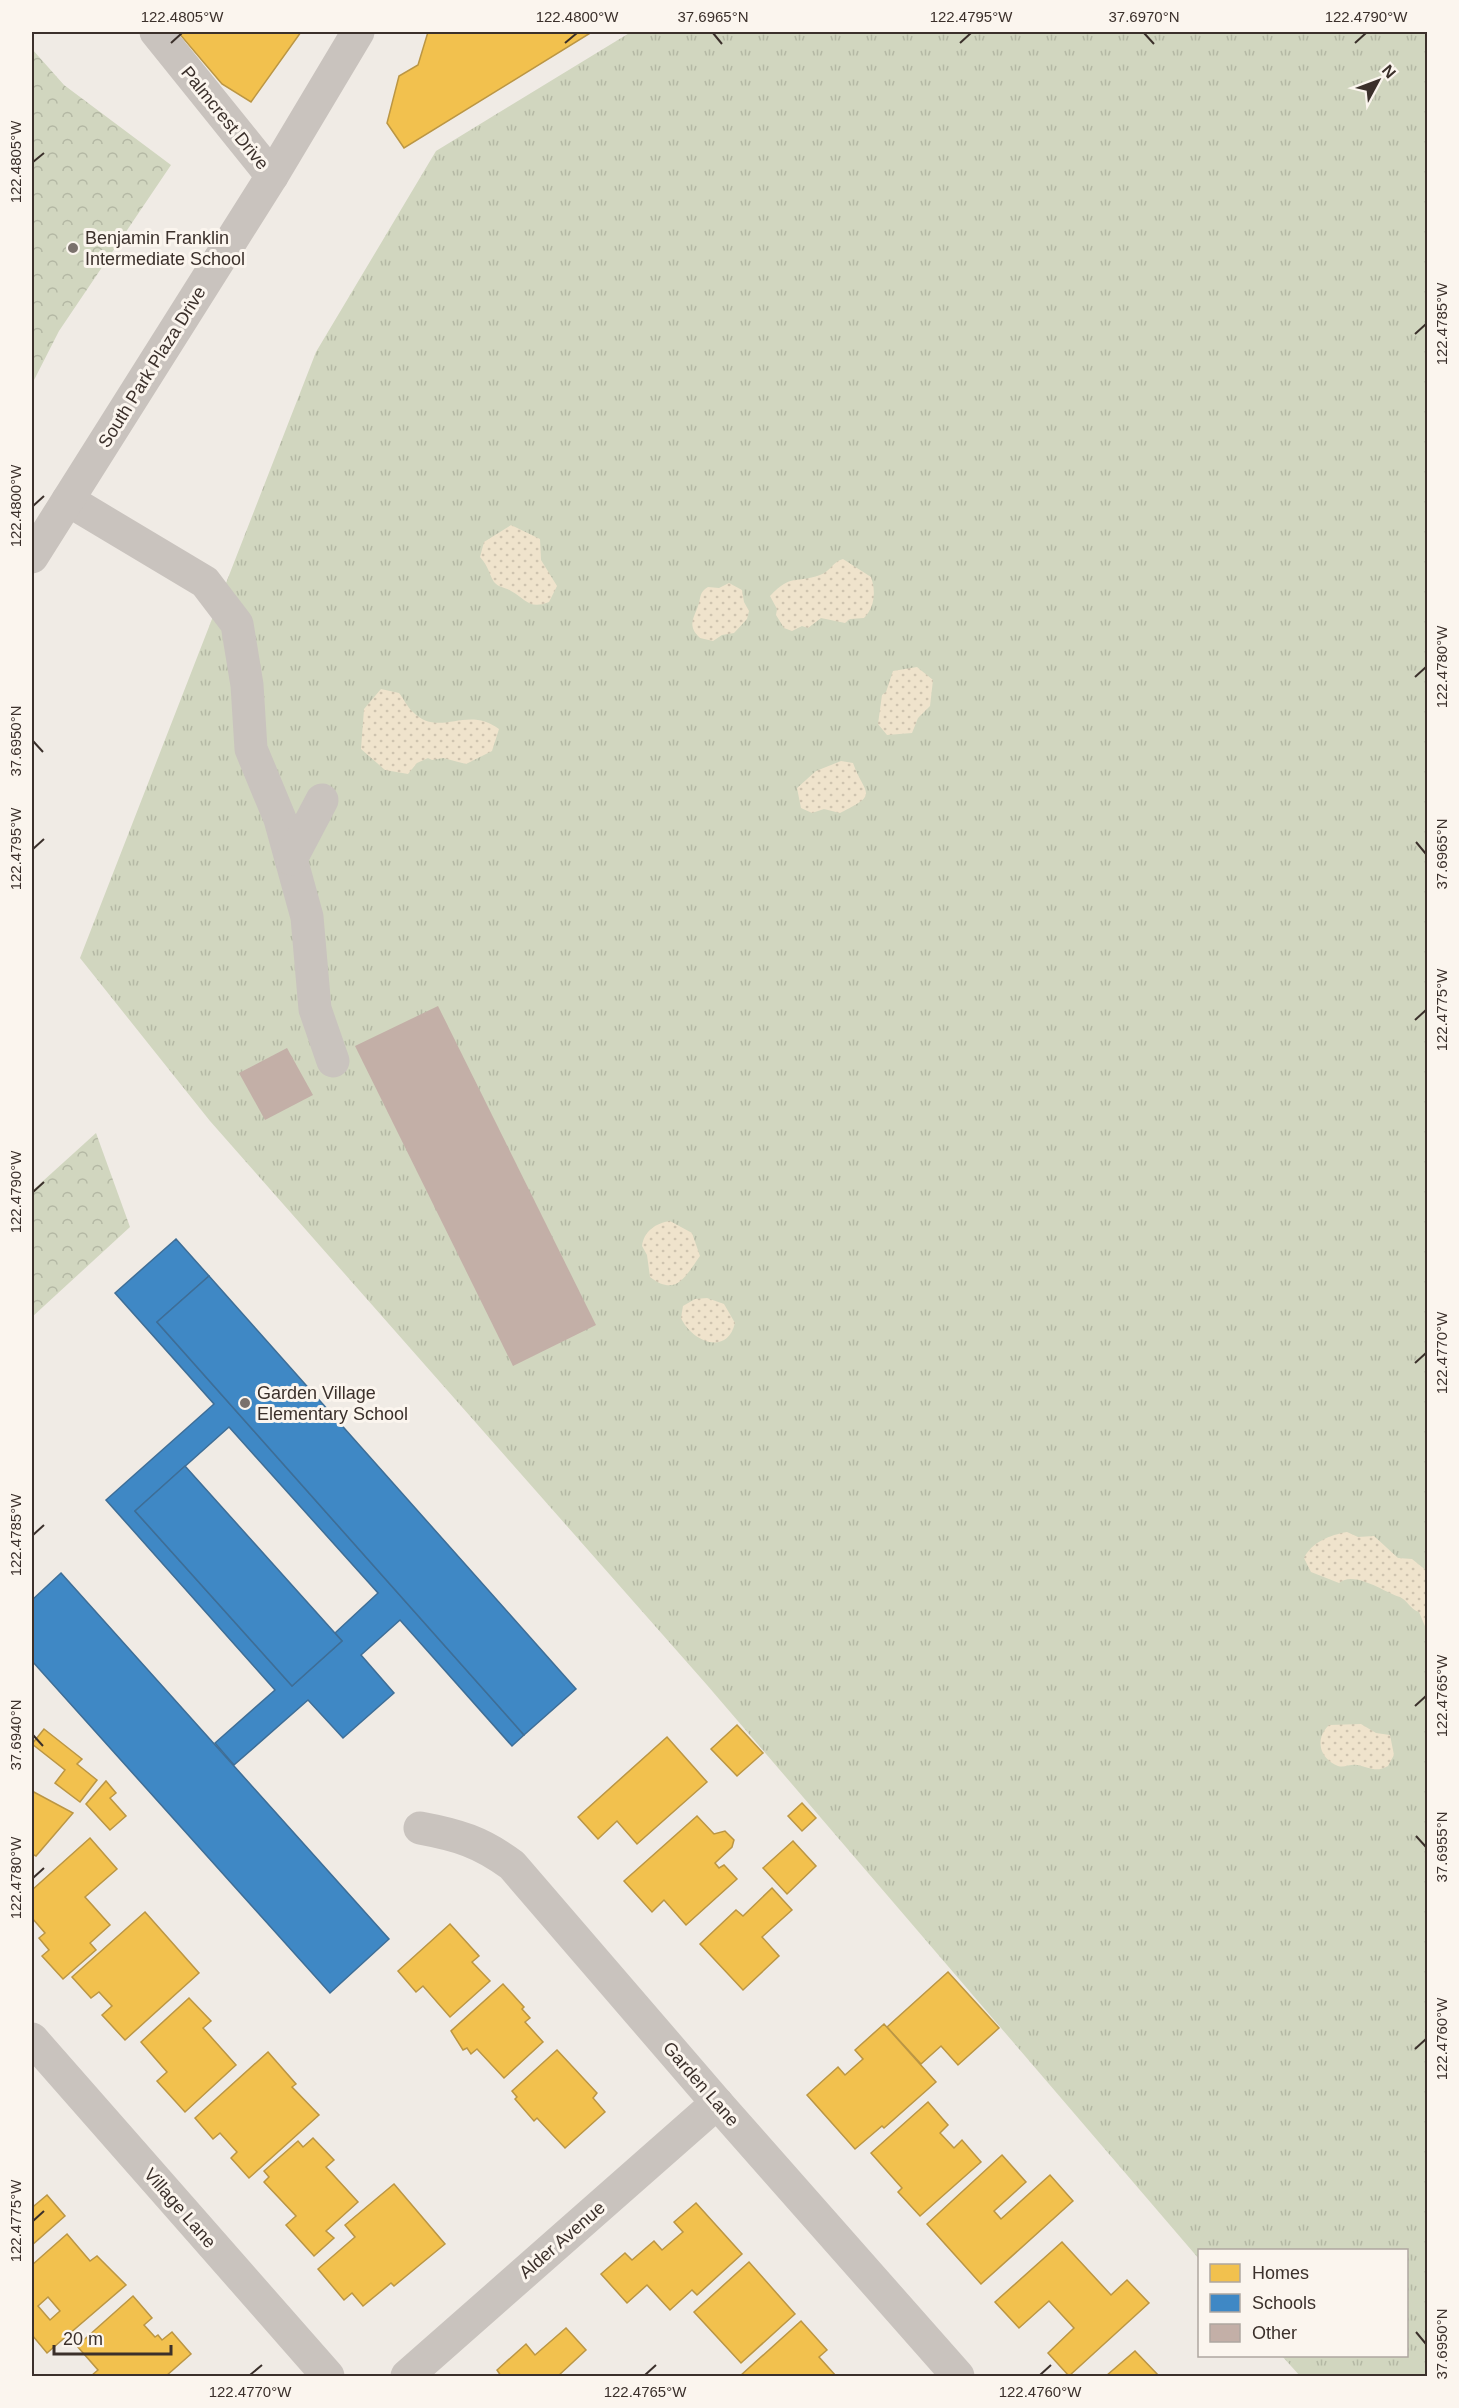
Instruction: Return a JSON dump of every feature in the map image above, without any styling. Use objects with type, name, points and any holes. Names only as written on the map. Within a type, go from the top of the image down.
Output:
[{"type":"street","name":"Palmcrest Drive","points":[[156,32],[272,176]]},
{"type":"street","name":"South Park Plaza Drive","points":[[32,557],[272,176],[358,32]]},
{"type":"street","points":[[68,500],[205,582],[237,624],[247,685],[251,749],[280,819],[307,917],[315,1009],[333,1061]]},
{"type":"street","points":[[291,859],[322,800]]},
{"type":"street","name":"Garden Lane","points":[[420,1828],[456,1834],[487,1846],[512,1865],[717,2103],[958,2376]]},
{"type":"street","name":"Village Lane","points":[[32,2039],[328,2376]]},
{"type":"street","name":"Alder Avenue","points":[[407,2376],[717,2103]]},
{"type":"green space","points":[[631,32],[1427,32],[1427,2376],[1300,2376],[1283,2357],[1408,2357],[1408,2249],[1198,2249],[1198,2258],[707,1685],[210,1121],[80,958],[316,352],[436,151]]},
{"type":"green space","name":"Benjamin Franklin Intermediate School","points":[[32,49],[64,85],[171,165],[59,331],[32,384]]},
{"type":"green space","points":[[96,1133],[130,1227],[32,1317],[32,1191]]},
{"type":"sand","points":[[511,525],[540,539],[541,560],[557,586],[549,602],[532,604],[498,585],[480,557],[484,542]]},
{"type":"sand","points":[[843,559],[871,577],[874,588],[868,614],[864,618],[850,619],[845,623],[821,618],[808,628],[802,626],[792,631],[784,628],[776,615],[777,609],[770,596],[784,584],[823,574]]},
{"type":"sand","points":[[729,583],[742,590],[744,602],[749,611],[747,619],[734,633],[722,635],[713,641],[700,638],[692,625],[701,594],[708,587],[719,588]]},
{"type":"sand","points":[[917,667],[933,680],[930,706],[918,718],[912,733],[887,735],[878,724],[882,695],[886,692],[893,671]]},
{"type":"sand","points":[[381,689],[399,693],[411,710],[433,723],[464,720],[487,722],[499,729],[492,751],[466,764],[443,758],[432,760],[428,758],[417,763],[408,774],[385,770],[361,749],[364,709]]},
{"type":"sand","points":[[841,761],[853,763],[865,788],[865,797],[840,813],[824,809],[812,813],[801,808],[797,788],[816,771]]},
{"type":"sand","points":[[670,1221],[692,1233],[700,1256],[685,1277],[674,1285],[659,1283],[650,1277],[647,1255],[642,1246],[648,1232]]},
{"type":"sand","points":[[707,1298],[724,1304],[735,1323],[725,1340],[709,1342],[701,1339],[693,1334],[681,1318],[683,1306],[695,1299]]},
{"type":"sand","points":[[1347,1532],[1358,1537],[1374,1536],[1398,1558],[1412,1559],[1427,1571],[1427,1631],[1419,1612],[1400,1597],[1361,1580],[1345,1580],[1339,1583],[1311,1572],[1304,1558],[1307,1552],[1328,1537]]},
{"type":"sand","points":[[1361,1724],[1376,1733],[1390,1735],[1394,1755],[1388,1766],[1376,1769],[1357,1765],[1338,1766],[1323,1754],[1322,1736],[1329,1725]]},
{"type":"building: Homes","points":[[178,32],[301,32],[251,102],[222,84]]},
{"type":"building: Homes","points":[[428,32],[592,32],[404,148],[387,123],[399,76],[418,65]]},
{"type":"building: Homes","points":[[737,1725],[763,1753],[737,1776],[711,1749]]},
{"type":"building: Homes","points":[[44,1729],[82,1759],[77,1764],[97,1780],[80,1802],[55,1783],[65,1770],[32,1744]]},
{"type":"building: Homes","points":[[667,1737],[707,1782],[637,1844],[617,1821],[598,1839],[578,1817]]},
{"type":"building: Homes","points":[[106,1781],[116,1793],[110,1798],[126,1816],[110,1830],[86,1804]]},
{"type":"building: Homes","points":[[32,1791],[73,1813],[36,1856],[32,1854]]},
{"type":"building: Homes","points":[[802,1803],[816,1818],[802,1831],[788,1816]]},
{"type":"building: Homes","points":[[697,1816],[714,1834],[725,1831],[734,1840],[732,1847],[715,1863],[719,1868],[724,1865],[737,1879],[686,1925],[664,1900],[652,1912],[624,1881]]},
{"type":"building: Homes","points":[[90,1838],[117,1869],[85,1897],[110,1925],[90,1943],[96,1950],[63,1979],[42,1956],[49,1950],[39,1938],[45,1933],[32,1918],[32,1890]]},
{"type":"building: Homes","points":[[793,1841],[816,1866],[787,1894],[763,1868]]},
{"type":"building: Homes","points":[[772,1888],[792,1910],[762,1937],[779,1956],[743,1990],[700,1944],[736,1910],[743,1916]]},
{"type":"building: Homes","points":[[145,1912],[199,1973],[125,2040],[102,2015],[112,2006],[99,1992],[91,1998],[72,1977]]},
{"type":"building: Homes","points":[[450,1924],[479,1956],[472,1962],[490,1981],[450,2017],[423,1986],[416,1992],[398,1971]]},
{"type":"building: Homes","points":[[948,1972],[999,2028],[958,2065],[941,2046],[921,2064],[887,2027]]},
{"type":"building: Homes","points":[[503,1984],[524,2007],[522,2009],[530,2018],[525,2022],[543,2042],[504,2078],[477,2049],[471,2054],[467,2048],[463,2050],[451,2031]]},
{"type":"building: Homes","points":[[189,1998],[211,2021],[203,2028],[236,2065],[185,2112],[157,2081],[167,2072],[141,2042]]},
{"type":"building: Homes","points":[[884,2024],[936,2082],[884,2128],[882,2126],[855,2149],[807,2095],[838,2067],[845,2075],[863,2059],[855,2050]]},
{"type":"building: Homes","points":[[557,2050],[597,2093],[593,2098],[605,2112],[565,2148],[537,2118],[534,2121],[515,2099],[517,2097],[512,2091]]},
{"type":"building: Homes","points":[[268,2052],[296,2084],[292,2087],[319,2115],[249,2178],[231,2158],[237,2152],[220,2133],[213,2139],[195,2118]]},
{"type":"building: Homes","points":[[928,2102],[948,2125],[940,2133],[954,2148],[962,2140],[981,2162],[920,2216],[898,2192],[902,2188],[871,2153]]},
{"type":"building: Homes","points":[[313,2138],[334,2160],[326,2167],[358,2202],[326,2231],[334,2238],[314,2256],[286,2225],[296,2216],[264,2182],[269,2177],[264,2171],[298,2141],[303,2147]]},
{"type":"building: Homes","points":[[1002,2155],[1026,2182],[994,2211],[1001,2219],[1050,2175],[1073,2201],[981,2284],[927,2224]]},
{"type":"building: Homes","points":[[394,2184],[445,2244],[394,2286],[391,2283],[363,2306],[352,2293],[344,2300],[318,2269],[355,2237],[345,2225]]},
{"type":"building: Homes","points":[[47,2195],[65,2216],[32,2245],[32,2203],[34,2206]]},
{"type":"building: Homes","points":[[696,2203],[742,2254],[697,2295],[692,2290],[670,2310],[647,2285],[627,2303],[601,2274],[625,2253],[632,2260],[654,2241],[662,2250],[683,2232],[674,2222]]},
{"type":"building: Homes","points":[[67,2234],[90,2261],[97,2256],[126,2285],[47,2353],[32,2335],[32,2265]],"holes":[[[48,2297],[60,2311],[50,2320],[38,2306]]]},
{"type":"building: Homes","points":[[1062,2242],[1111,2295],[1127,2280],[1149,2303],[1069,2376],[1048,2353],[1074,2328],[1049,2301],[1019,2328],[995,2302]]},
{"type":"building: Homes","points":[[749,2262],[795,2314],[741,2363],[694,2312]]},
{"type":"building: Homes","points":[[133,2296],[152,2318],[144,2325],[155,2337],[158,2335],[162,2340],[172,2332],[191,2354],[166,2376],[91,2376],[98,2370],[77,2346]]},
{"type":"building: Homes","points":[[801,2321],[827,2350],[819,2357],[836,2376],[740,2376]]},
{"type":"building: Homes","points":[[566,2328],[586,2350],[558,2376],[501,2376],[497,2370],[526,2344],[535,2355]]},
{"type":"building: Homes","points":[[1135,2351],[1159,2376],[1106,2376]]},
{"type":"building: Schools","points":[[176,1239],[209,1276],[157,1322],[524,1735],[512,1746],[400,1620],[361,1655],[394,1693],[343,1738],[308,1700],[234,1765],[215,1743],[275,1690],[106,1500],[214,1404],[115,1293]],"holes":[[[229,1427],[378,1593],[335,1633],[342,1641],[292,1686],[135,1511]]]},
{"type":"building: Schools","points":[[209,1276],[576,1689],[524,1735],[157,1322]]},
{"type":"building: Schools","points":[[185,1466],[342,1641],[292,1686],[135,1511]]},
{"type":"building: Schools","points":[[61,1573],[389,1939],[330,1993],[32,1661],[32,1600]]},
{"type":"building: Other","points":[[438,1006],[596,1325],[513,1366],[355,1046]]},
{"type":"building: Other","points":[[287,1048],[313,1095],[265,1120],[239,1073]]},
{"type":"place","name":"Benjamin Franklin Intermediate School","points":[[73,248]]},
{"type":"place","name":"Garden Village Elementary School","points":[[245,1403]]}]
